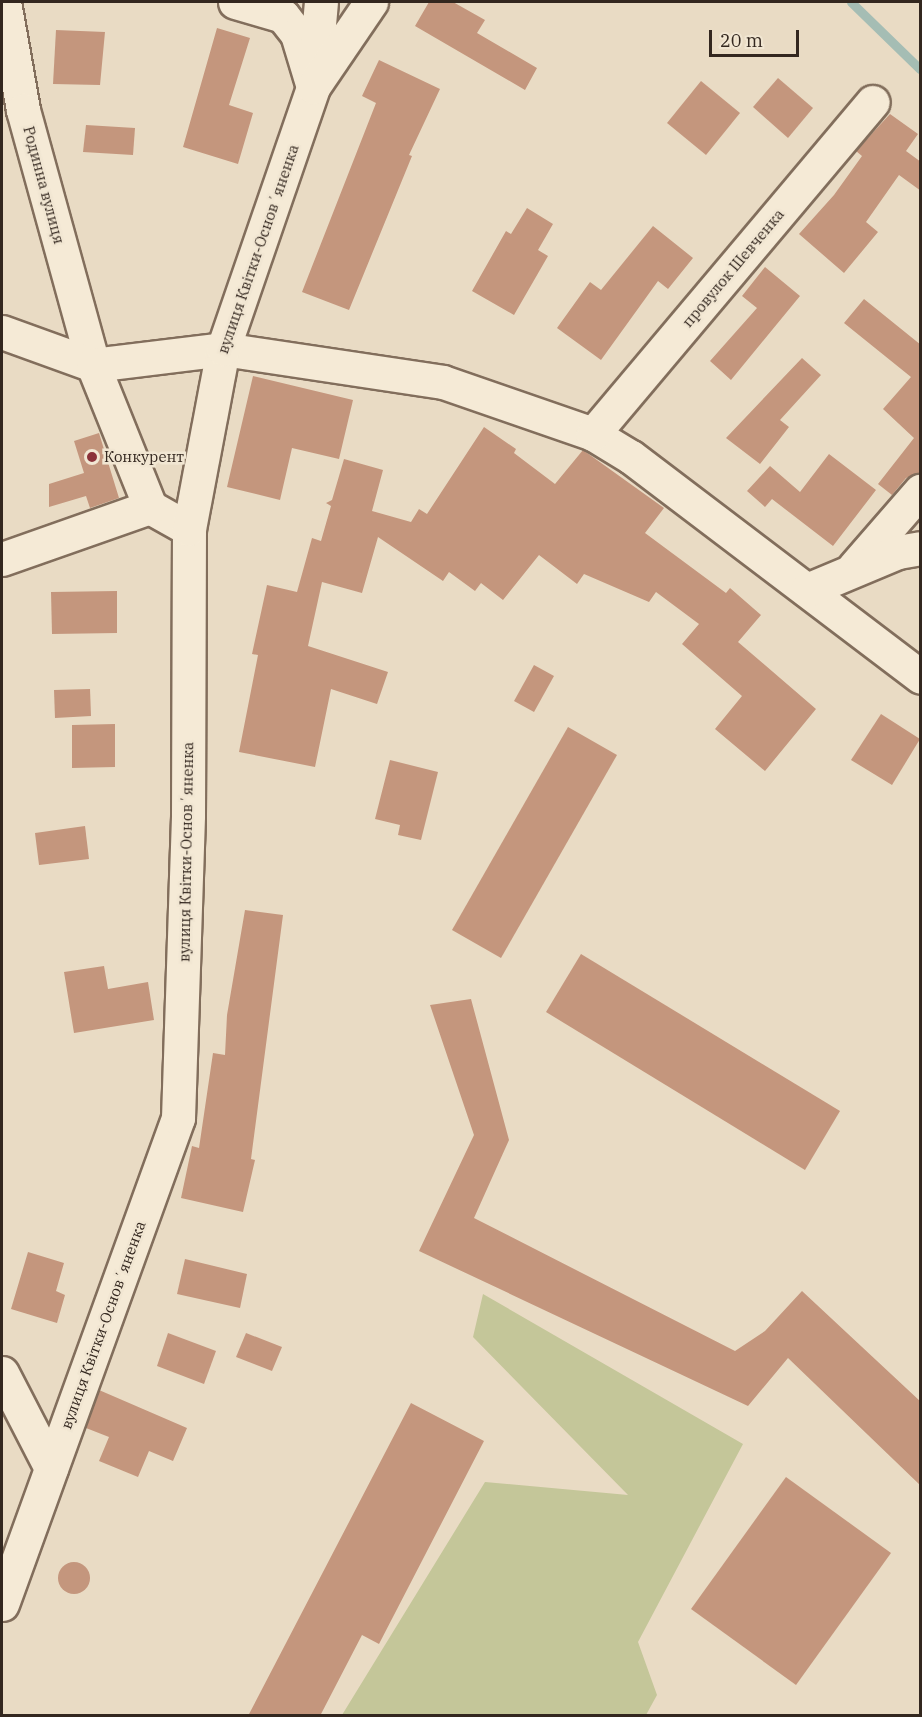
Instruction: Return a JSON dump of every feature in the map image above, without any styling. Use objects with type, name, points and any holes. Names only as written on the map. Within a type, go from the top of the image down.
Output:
[{"type":"street","name":"Родинна вулиця","points":[[4,2],[23,110],[93,365],[150,507]]},
{"type":"street","points":[[235,2],[283,16],[297,34],[313,87]]},
{"type":"street","name":"вулиця Квітки-Основʼяненка","points":[[2,1604],[178,1118],[188,815],[189,529],[223,349],[313,87],[321,2]]},
{"type":"street","name":"вулиця Квітки-Основʼяненка","points":[[313,87],[371,2]]},
{"type":"street","name":"провулок Шевченка","points":[[593,434],[873,102]]},
{"type":"street","points":[[2,332],[93,365],[223,349],[443,382],[593,434],[631,457],[921,676]]},
{"type":"street","points":[[849,573],[921,491]]},
{"type":"street","points":[[2,559],[150,507],[189,529]]},
{"type":"street","points":[[807,590],[898,552],[921,548]]},
{"type":"street","points":[[2,1373],[51,1468]]},
{"type":"green space","points":[[483,1294],[743,1444],[638,1642],[657,1695],[646,1715],[342,1715],[485,1482],[628,1495],[473,1337]]},
{"type":"building","points":[[429,2],[453,2],[485,20],[477,33],[537,68],[525,90],[415,26]]},
{"type":"building","points":[[217,28],[250,38],[229,105],[253,113],[238,164],[183,147]]},
{"type":"building","points":[[56,30],[105,32],[100,85],[53,84]]},
{"type":"building","points":[[379,60],[440,89],[409,155],[412,156],[349,310],[302,292],[376,103],[362,96]]},
{"type":"building","points":[[778,78],[813,108],[788,138],[753,107]]},
{"type":"building","points":[[701,81],[740,113],[706,155],[667,123]]},
{"type":"building","points":[[890,114],[918,134],[906,151],[921,162],[921,191],[899,175],[866,222],[878,232],[844,273],[799,234],[834,195],[862,156],[856,151]]},
{"type":"building","points":[[86,125],[135,128],[133,155],[83,152]]},
{"type":"building","points":[[527,208],[553,224],[538,250],[548,256],[514,315],[472,291],[506,231],[511,234]]},
{"type":"building","points":[[653,226],[693,258],[668,289],[658,281],[601,360],[557,328],[590,282],[601,290]]},
{"type":"building","points":[[765,267],[800,296],[731,380],[710,361],[757,308],[742,296]]},
{"type":"building","points":[[864,299],[921,345],[921,473],[906,478],[892,495],[878,484],[914,438],[883,409],[911,377],[844,323]]},
{"type":"building","points":[[802,358],[821,375],[780,420],[789,427],[760,464],[726,438]]},
{"type":"building","points":[[253,376],[353,400],[339,459],[292,448],[280,500],[227,487]]},
{"type":"building","points":[[484,427],[516,449],[514,453],[555,484],[583,450],[664,508],[645,533],[726,593],[730,588],[761,615],[738,642],[816,709],[765,771],[715,729],[742,696],[682,644],[699,624],[656,592],[649,602],[584,574],[577,584],[539,555],[503,600],[481,583],[475,591],[449,572],[443,581],[378,537],[362,593],[322,582],[308,646],[388,672],[377,704],[331,689],[315,767],[239,752],[258,655],[252,654],[267,585],[297,592],[312,538],[321,541],[331,506],[326,503],[332,500],[344,459],[383,470],[372,511],[411,522],[419,509],[427,514]]},
{"type":"building","name":"Конкурент","points":[[99,433],[119,498],[90,508],[86,496],[49,507],[49,484],[84,473],[74,441]]},
{"type":"building","points":[[829,454],[876,490],[833,546],[772,499],[765,507],[747,491],[770,466],[800,492]]},
{"type":"building","points":[[117,591],[117,633],[52,634],[51,592]]},
{"type":"building","points":[[534,665],[554,676],[534,712],[514,701]]},
{"type":"building","points":[[90,689],[91,716],[55,718],[54,690]]},
{"type":"building","points":[[881,714],[920,739],[892,785],[851,760]]},
{"type":"building","points":[[115,724],[115,767],[72,768],[72,725]]},
{"type":"building","points":[[568,727],[617,755],[501,958],[452,930]]},
{"type":"building","points":[[390,760],[438,772],[421,840],[398,835],[400,825],[375,819]]},
{"type":"building","points":[[85,826],[89,859],[39,865],[35,833]]},
{"type":"building","points":[[245,910],[283,915],[251,1159],[255,1160],[243,1212],[181,1198],[192,1146],[199,1148],[213,1053],[225,1055],[227,1015]]},
{"type":"building","points":[[581,954],[840,1111],[805,1170],[546,1012]]},
{"type":"building","points":[[104,966],[108,989],[148,982],[154,1020],[74,1033],[64,972]]},
{"type":"building","points":[[471,999],[509,1140],[474,1218],[735,1351],[765,1331],[802,1291],[921,1402],[921,1486],[788,1358],[748,1406],[419,1251],[474,1135],[430,1005]]},
{"type":"building","points":[[28,1252],[64,1263],[56,1291],[65,1295],[57,1323],[11,1309]]},
{"type":"building","points":[[185,1259],[247,1274],[240,1308],[177,1294]]},
{"type":"building","points":[[168,1333],[216,1351],[204,1384],[157,1366]]},
{"type":"building","points":[[246,1333],[282,1347],[272,1371],[236,1357]]},
{"type":"building","points":[[99,1390],[187,1428],[173,1461],[149,1451],[138,1477],[99,1461],[109,1437],[86,1428]]},
{"type":"building","points":[[411,1403],[484,1441],[379,1644],[362,1635],[320,1716],[248,1716]]},
{"type":"building","points":[[786,1477],[891,1553],[796,1685],[691,1609]]},
{"type":"building","points":[[74,1562],[85,1567],[90,1578],[85,1589],[74,1594],[63,1589],[58,1578],[63,1567]]},
{"type":"waterway","points":[[851,2],[920,69]]},
{"type":"place","name":"Конкурент","points":[[92,457]]}]
